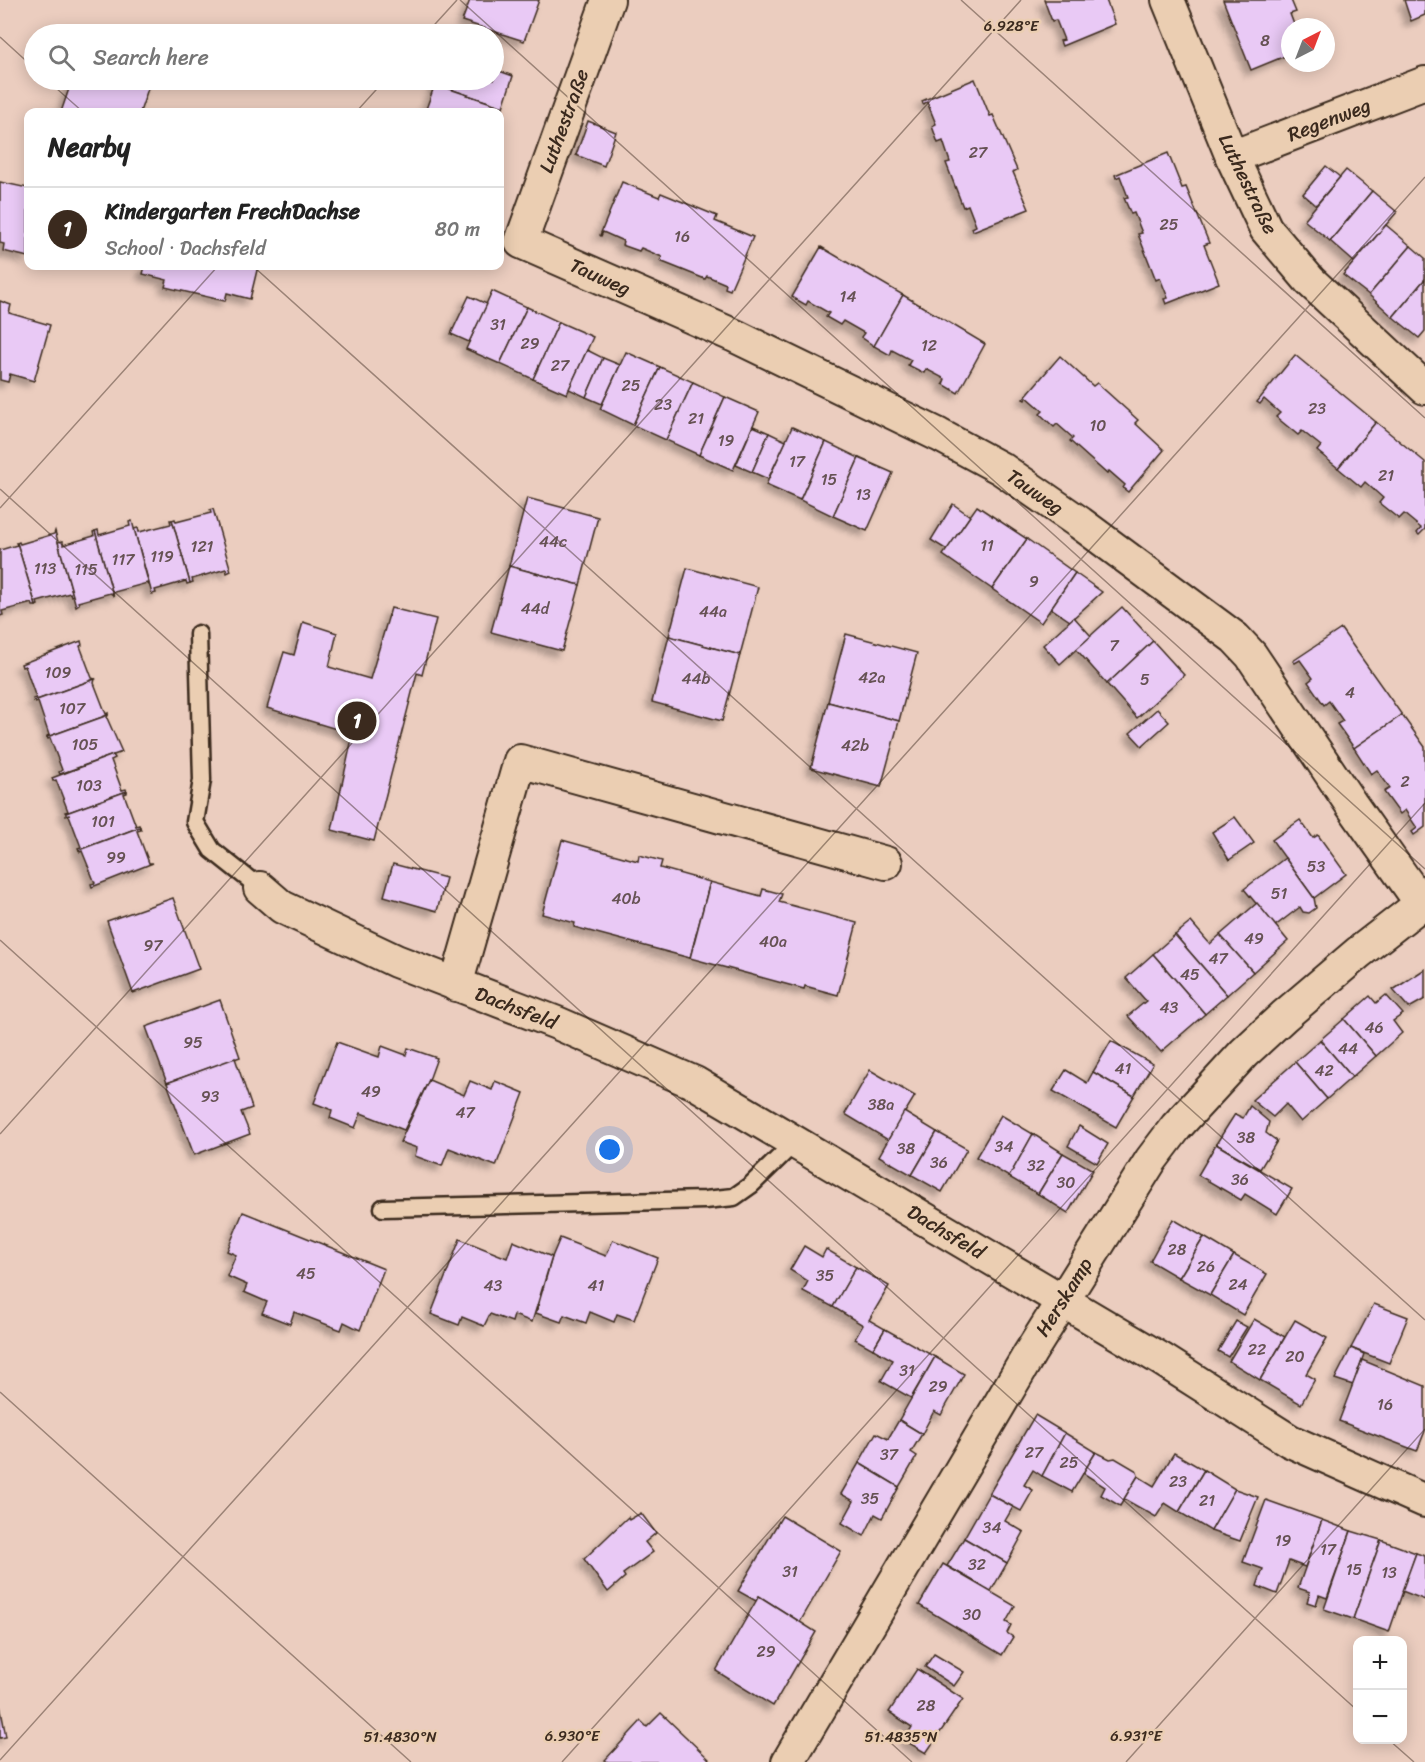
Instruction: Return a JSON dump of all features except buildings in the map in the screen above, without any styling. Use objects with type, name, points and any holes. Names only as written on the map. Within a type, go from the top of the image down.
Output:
[{"type":"street","name":"Luthestraße","points":[[521,242],[608,0]]},
{"type":"street","name":"Luthestraße","points":[[1168,0],[1232,158],[1266,229],[1310,281],[1425,388]]},
{"type":"street","name":"Regenweg","points":[[1232,158],[1425,83]]},
{"type":"street","name":"Tauweg","points":[[521,242],[735,336],[939,435],[1002,469],[1080,523],[1234,638],[1251,655],[1351,804],[1423,902]]},
{"type":"street","name":"Dachsfeld","points":[[456,985],[520,760],[886,863]]},
{"type":"street","name":"Dachsfeld","points":[[260,888],[282,907],[396,961],[557,1023],[695,1083],[1161,1359],[1290,1441],[1425,1501]]},
{"type":"street","name":"Herskamp","points":[[788,1762],[1030,1353],[1151,1160],[1198,1102],[1284,1016],[1423,902]]},
{"type":"lane","points":[[198,634],[202,780],[195,822],[212,850],[260,888]]},
{"type":"lane","points":[[383,1208],[734,1197],[751,1185],[795,1142]]},
{"type":"place","name":"Kindergarten FrechDachse","points":[[357,721]]}]
